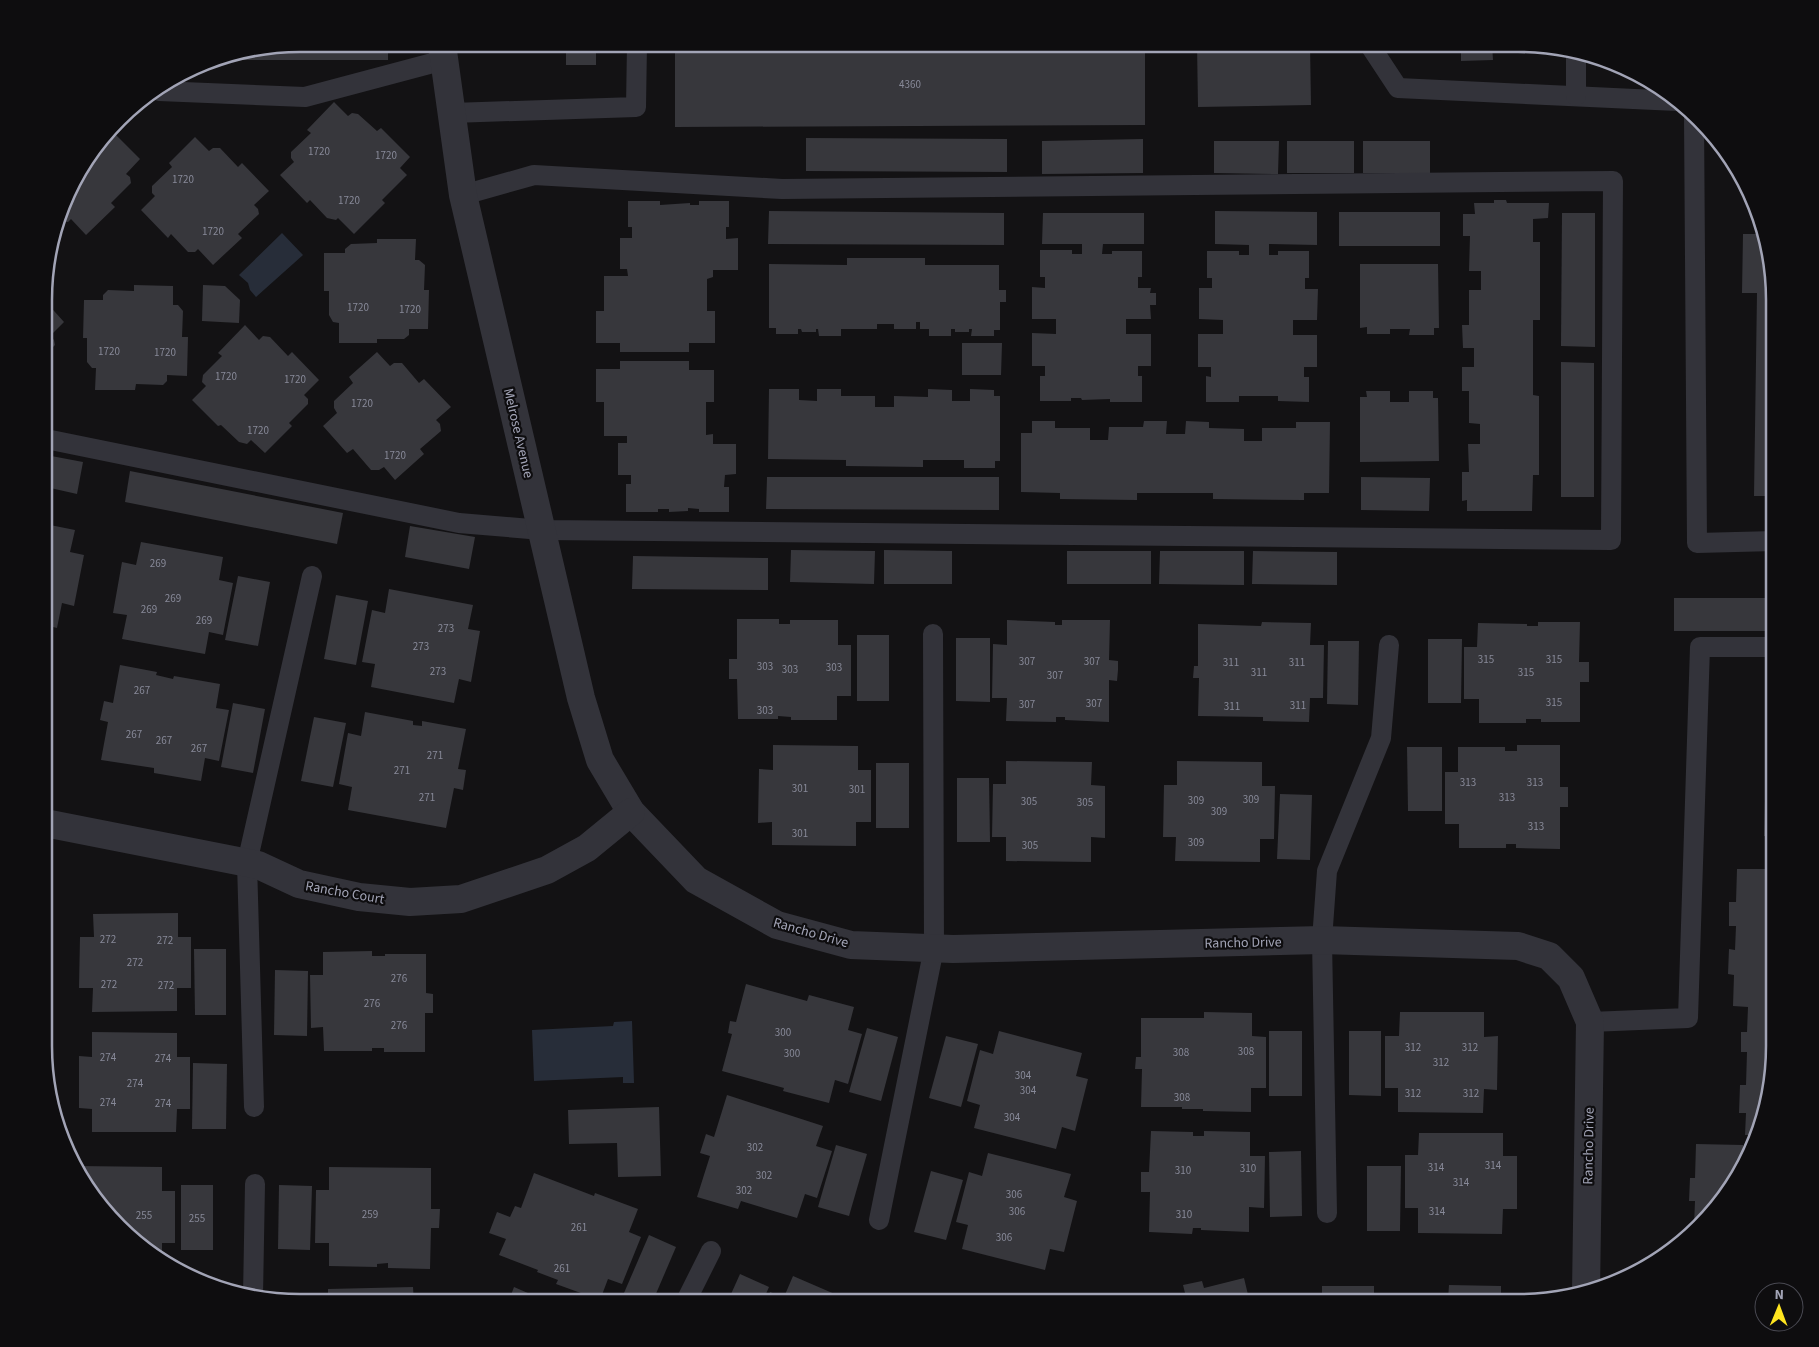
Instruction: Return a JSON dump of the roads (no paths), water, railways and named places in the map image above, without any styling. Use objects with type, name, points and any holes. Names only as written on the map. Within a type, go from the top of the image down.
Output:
[{"type":"street","name":"Melrose Avenue","points":[[443,52],[463,195],[581,698],[600,760],[631,812]]},
{"type":"street","name":"Rancho Court","points":[[52,824],[258,865],[299,884],[359,897],[410,902],[461,899],[547,870],[587,848],[631,812]]},
{"type":"street","name":"Rancho Drive","points":[[631,812],[696,880],[777,925],[851,945],[934,948],[1322,940],[1518,946],[1549,956],[1571,978],[1590,1022],[1586,1285]]},
{"type":"lane","points":[[168,91],[306,98],[443,52]]},
{"type":"lane","points":[[452,113],[636,107],[637,52]]},
{"type":"lane","points":[[1374,52],[1398,88],[1664,100]]},
{"type":"lane","points":[[1576,59],[1576,96]]},
{"type":"lane","points":[[1694,125],[1697,543],[1766,541]]},
{"type":"lane","points":[[52,439],[460,523],[542,530],[1611,540],[1614,182],[782,189],[534,175],[463,195]]},
{"type":"lane","points":[[254,1107],[246,863],[312,576]]},
{"type":"lane","points":[[879,1220],[934,948],[933,634]]},
{"type":"lane","points":[[1327,1213],[1322,940],[1327,871],[1381,738],[1389,645]]},
{"type":"lane","points":[[1590,1022],[1688,1018],[1700,646],[1766,647]]},
{"type":"lane","points":[[253,1290],[255,1184]]},
{"type":"lane","points":[[690,1294],[711,1251]]},
{"type":"water","points":[[282,233],[303,255],[256,297],[250,290],[248,283],[239,275]]},
{"type":"water","points":[[632,1021],[634,1083],[623,1083],[623,1077],[534,1081],[532,1030],[613,1026],[614,1022]]}]
